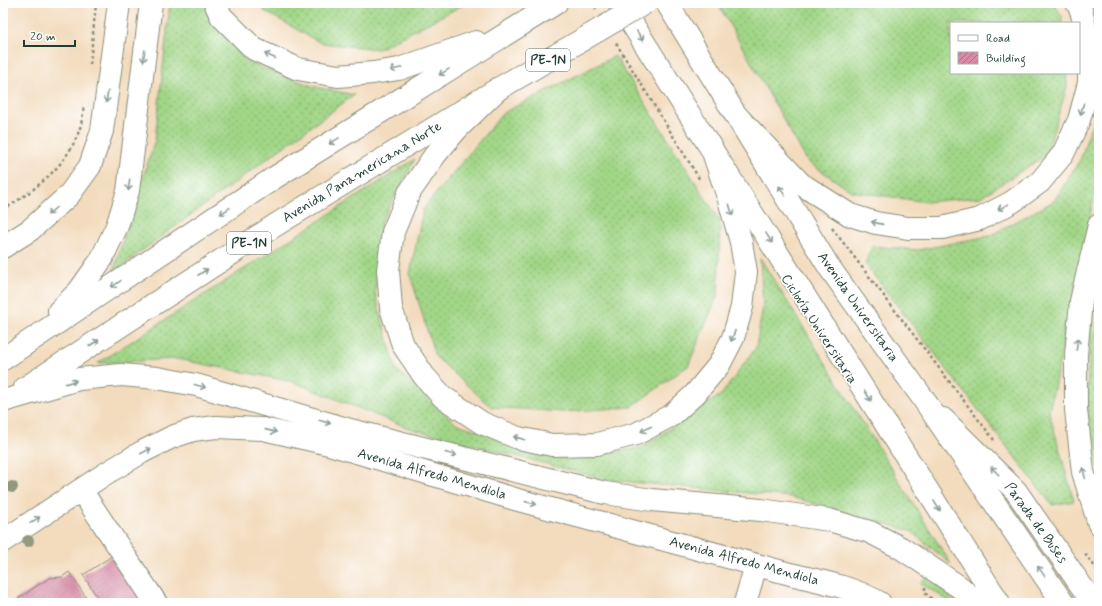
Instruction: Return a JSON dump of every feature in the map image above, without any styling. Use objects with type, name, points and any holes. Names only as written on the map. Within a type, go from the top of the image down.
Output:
[{"type":"main road","points":[[3,247],[30,230],[70,195],[90,166],[102,131],[119,3]]},
{"type":"main road","points":[[27,343],[79,291],[101,260],[117,226],[128,191],[151,3]]},
{"type":"main road","points":[[215,3],[221,16],[254,49],[298,69],[338,76],[399,69],[513,30]]},
{"type":"main road","name":"PE-1N","points":[[3,359],[274,178],[556,3]]},
{"type":"main road","points":[[619,3],[999,603]]},
{"type":"main road","name":"Avenida Panamericana Norte","points":[[5,401],[274,226],[602,25],[645,3]]},
{"type":"main road","name":"Avenida Universitaria","points":[[667,3],[829,268],[922,397],[1063,603]]},
{"type":"main road","points":[[735,114],[801,184],[850,215],[876,223],[908,228],[942,228],[980,219],[1012,202],[1040,182],[1064,154],[1079,120],[1089,83],[1089,44],[1078,3]]},
{"type":"main road","points":[[498,89],[457,129],[444,144],[409,193],[393,232],[388,270],[391,308],[403,345],[424,376],[443,397],[482,423],[518,438],[552,445],[597,444],[636,434],[672,415],[695,394],[719,364],[733,338],[742,307],[746,272],[741,242],[729,200],[710,146]]},
{"type":"main road","points":[[1099,225],[1081,301],[1076,355],[1076,410],[1083,472],[1099,524]]},
{"type":"main road","points":[[5,401],[79,380],[121,375],[157,378],[196,385],[354,431],[605,492],[652,500],[761,510],[829,520],[870,532],[901,548],[961,588],[977,603]]},
{"type":"main road","name":"Parada de Buses","points":[[922,397],[1016,491],[1093,603]]},
{"type":"main road","name":"Avenida Alfredo Mendiola","points":[[3,541],[81,490],[130,460],[172,437],[193,430],[216,427],[263,429],[329,444],[518,500],[756,565],[832,583],[870,597],[880,603]]},
{"type":"main road","points":[[81,490],[156,603]]},
{"type":"main road","points":[[745,603],[756,565]]},
{"type":"path","points":[[89,66],[96,3]]},
{"type":"path","points":[[592,3],[602,25],[702,183]]},
{"type":"path","points":[[3,210],[29,194],[48,178],[67,155],[80,128],[84,105]]},
{"type":"path","points":[[823,199],[818,210],[995,442]]},
{"type":"path","points":[[1084,554],[1099,572]]},
{"type":"path","points":[[936,572],[926,584],[924,589],[925,593],[936,603]]},
{"type":"green space","points":[[170,3],[205,3],[245,61],[312,86],[354,95],[113,272],[155,140]]},
{"type":"green space","points":[[260,3],[467,3],[378,49],[321,43],[264,11]]},
{"type":"green space","points":[[1053,3],[1062,16],[1062,22],[950,22],[950,74],[1066,74],[1067,87],[1046,155],[981,197],[926,202],[851,191],[807,161],[718,4]]},
{"type":"green space","points":[[615,56],[720,221],[718,294],[688,366],[631,407],[563,412],[491,407],[435,356],[410,274],[423,209],[503,113]]},
{"type":"green space","points":[[1099,99],[1099,173],[1049,412],[1074,501],[1052,505],[865,264],[872,246],[918,250],[989,236],[1054,201],[1081,158]]},
{"type":"green space","points":[[415,159],[381,222],[375,293],[396,369],[455,423],[562,459],[641,448],[722,394],[756,347],[763,306],[760,258],[951,564],[911,531],[791,497],[608,480],[408,428],[294,382],[177,359],[98,363]]},
{"type":"green space","points":[[1099,286],[1098,468],[1088,437],[1087,392],[1091,319]]},
{"type":"green space","points":[[927,576],[957,597],[963,603],[952,603],[920,583]]},
{"type":"building","points":[[112,556],[139,596],[157,584],[169,603],[101,603],[83,575]]},
{"type":"building","points":[[69,572],[89,602],[11,603],[49,578],[62,577]]}]
